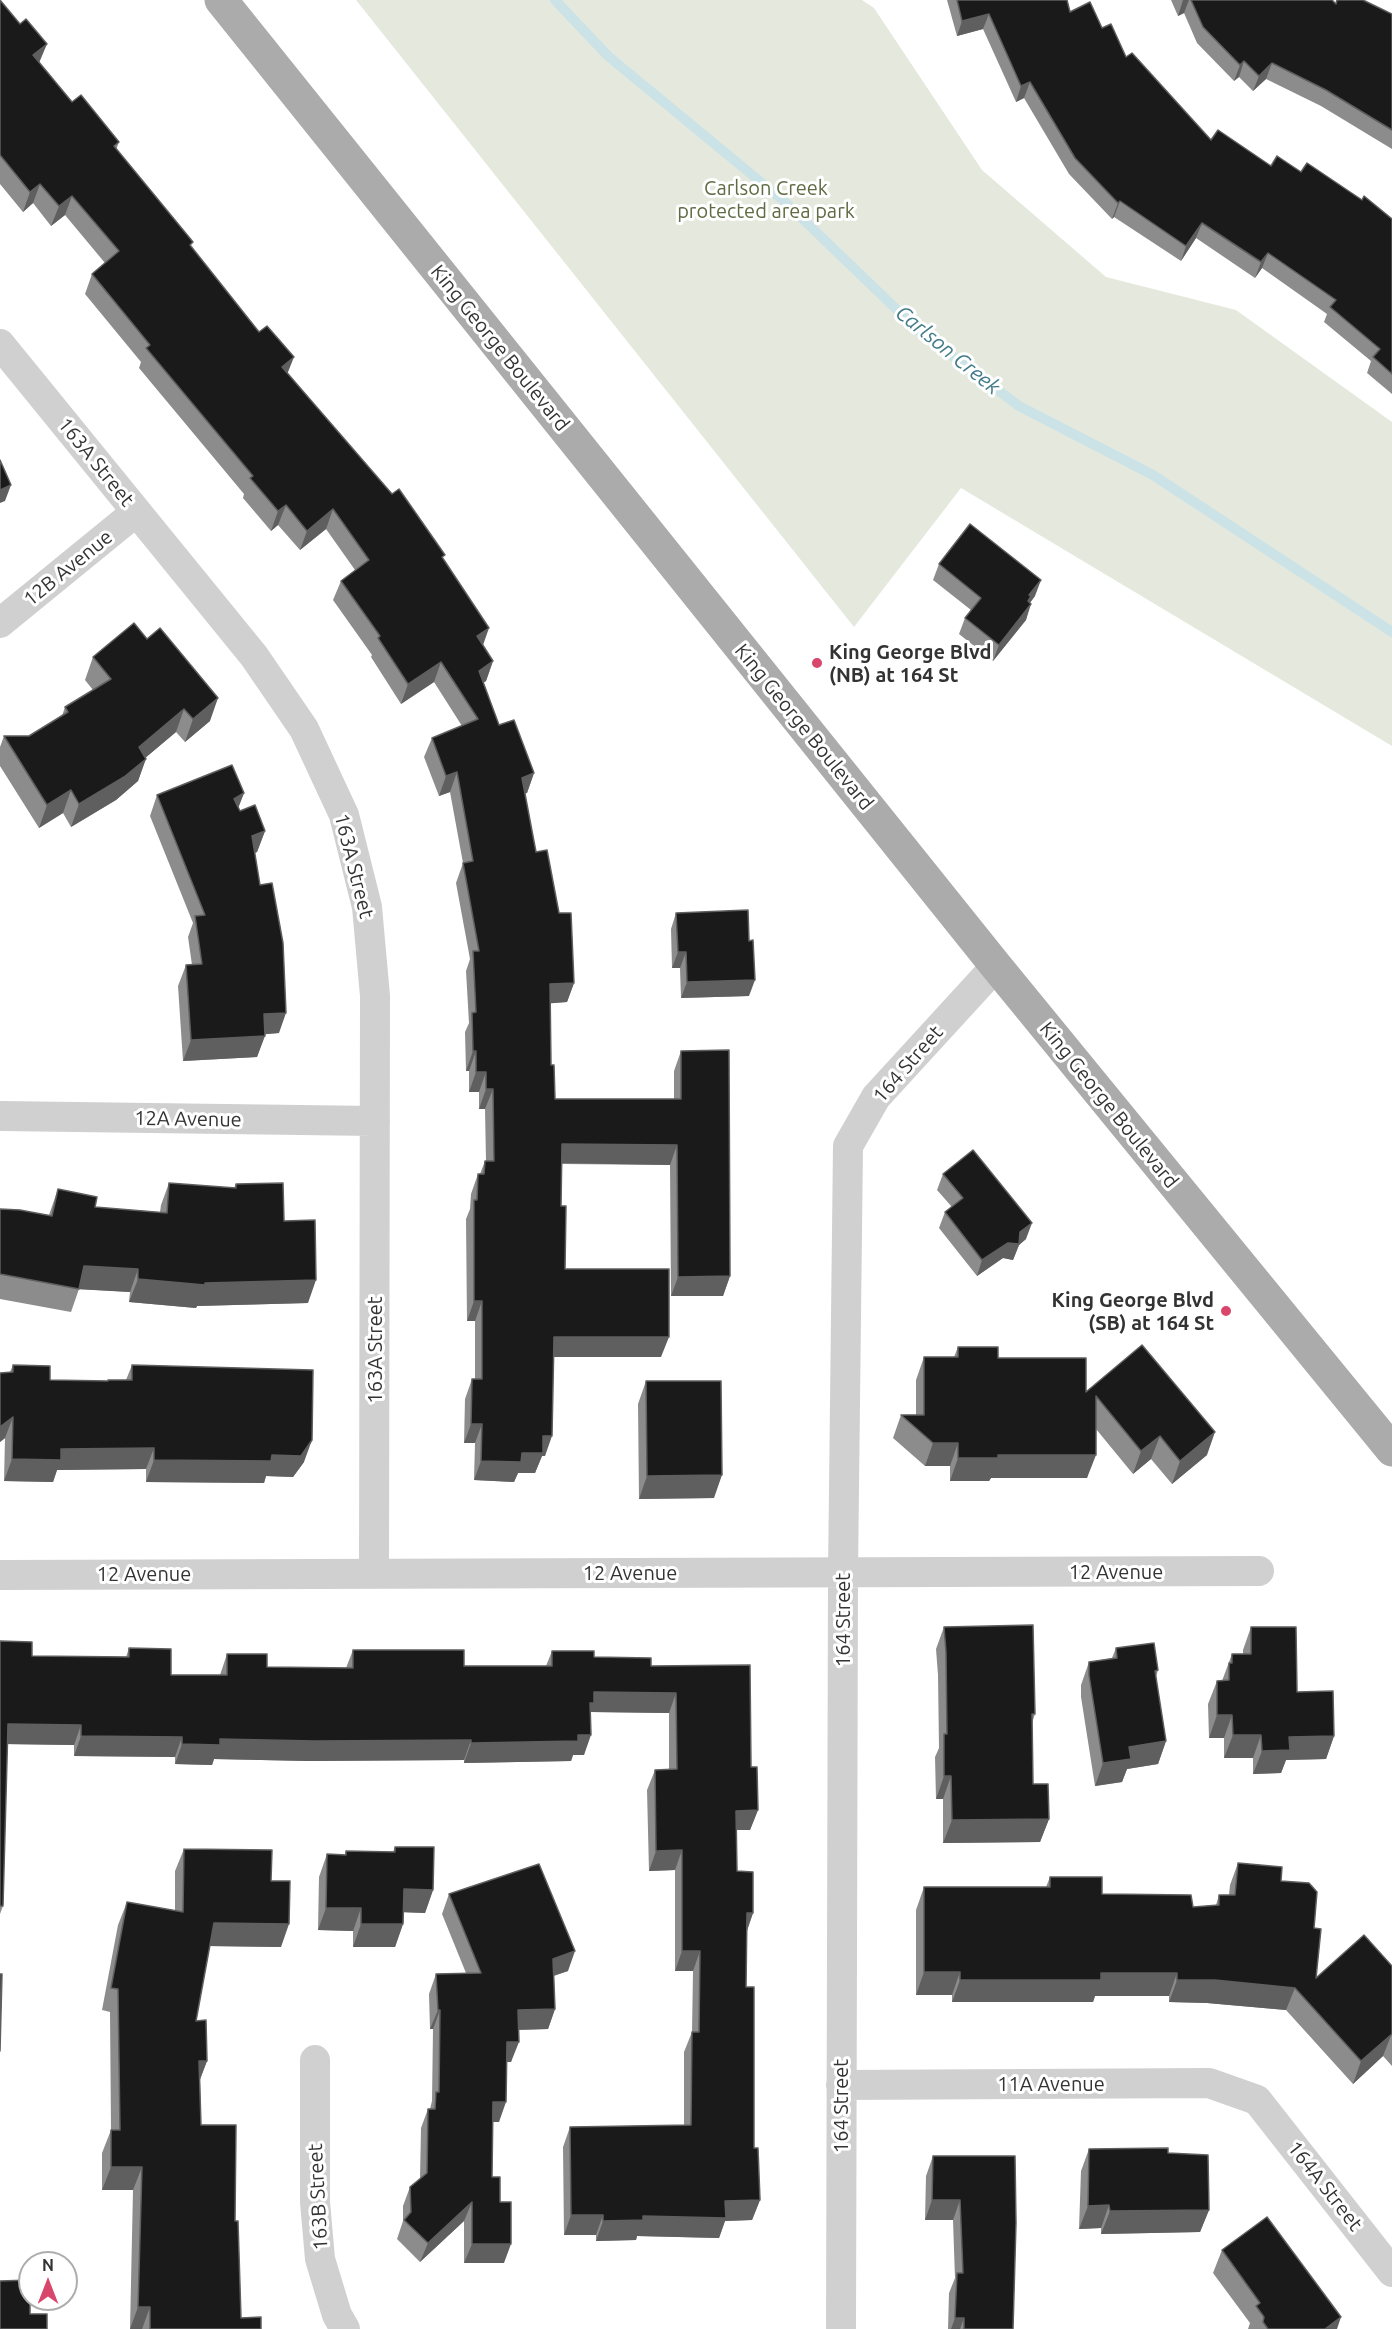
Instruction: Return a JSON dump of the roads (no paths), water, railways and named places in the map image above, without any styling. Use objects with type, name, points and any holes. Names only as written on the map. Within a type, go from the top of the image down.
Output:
[{"type":"main road","name":"King George Boulevard","points":[[220,0],[996,966],[1392,1450]]},
{"type":"street","name":"163A Street","points":[[0,345],[254,656],[298,719],[344,815],[368,907],[375,996],[374,1574]]},
{"type":"street","name":"12B Avenue","points":[[0,623],[136,512]]},
{"type":"street","name":"164 Street","points":[[841,2329],[843,1573],[848,1146],[876,1097],[996,966]]},
{"type":"street","name":"12A Avenue","points":[[0,1116],[375,1121]]},
{"type":"street","name":"12 Avenue","points":[[0,1575],[1259,1571]]},
{"type":"street","name":"163B Street","points":[[315,2060],[315,2202],[320,2259],[337,2315],[345,2329]]},
{"type":"street","name":"11A Avenue","points":[[842,2085],[1209,2083],[1257,2100]]},
{"type":"street","name":"164A Street","points":[[1257,2100],[1392,2272]]},
{"type":"waterway","name":"Carlson Creek","points":[[555,0],[608,56],[785,202],[918,330],[1019,406],[1153,475],[1392,632]]},
{"type":"place","name":"King George Blvd (NB) at 164 St","points":[[817,663]]},
{"type":"place","name":"King George Blvd (SB) at 164 St","points":[[1226,1311]]},
{"type":"park label","name":"Carlson Creek protected area park","points":[[766,200]]}]
